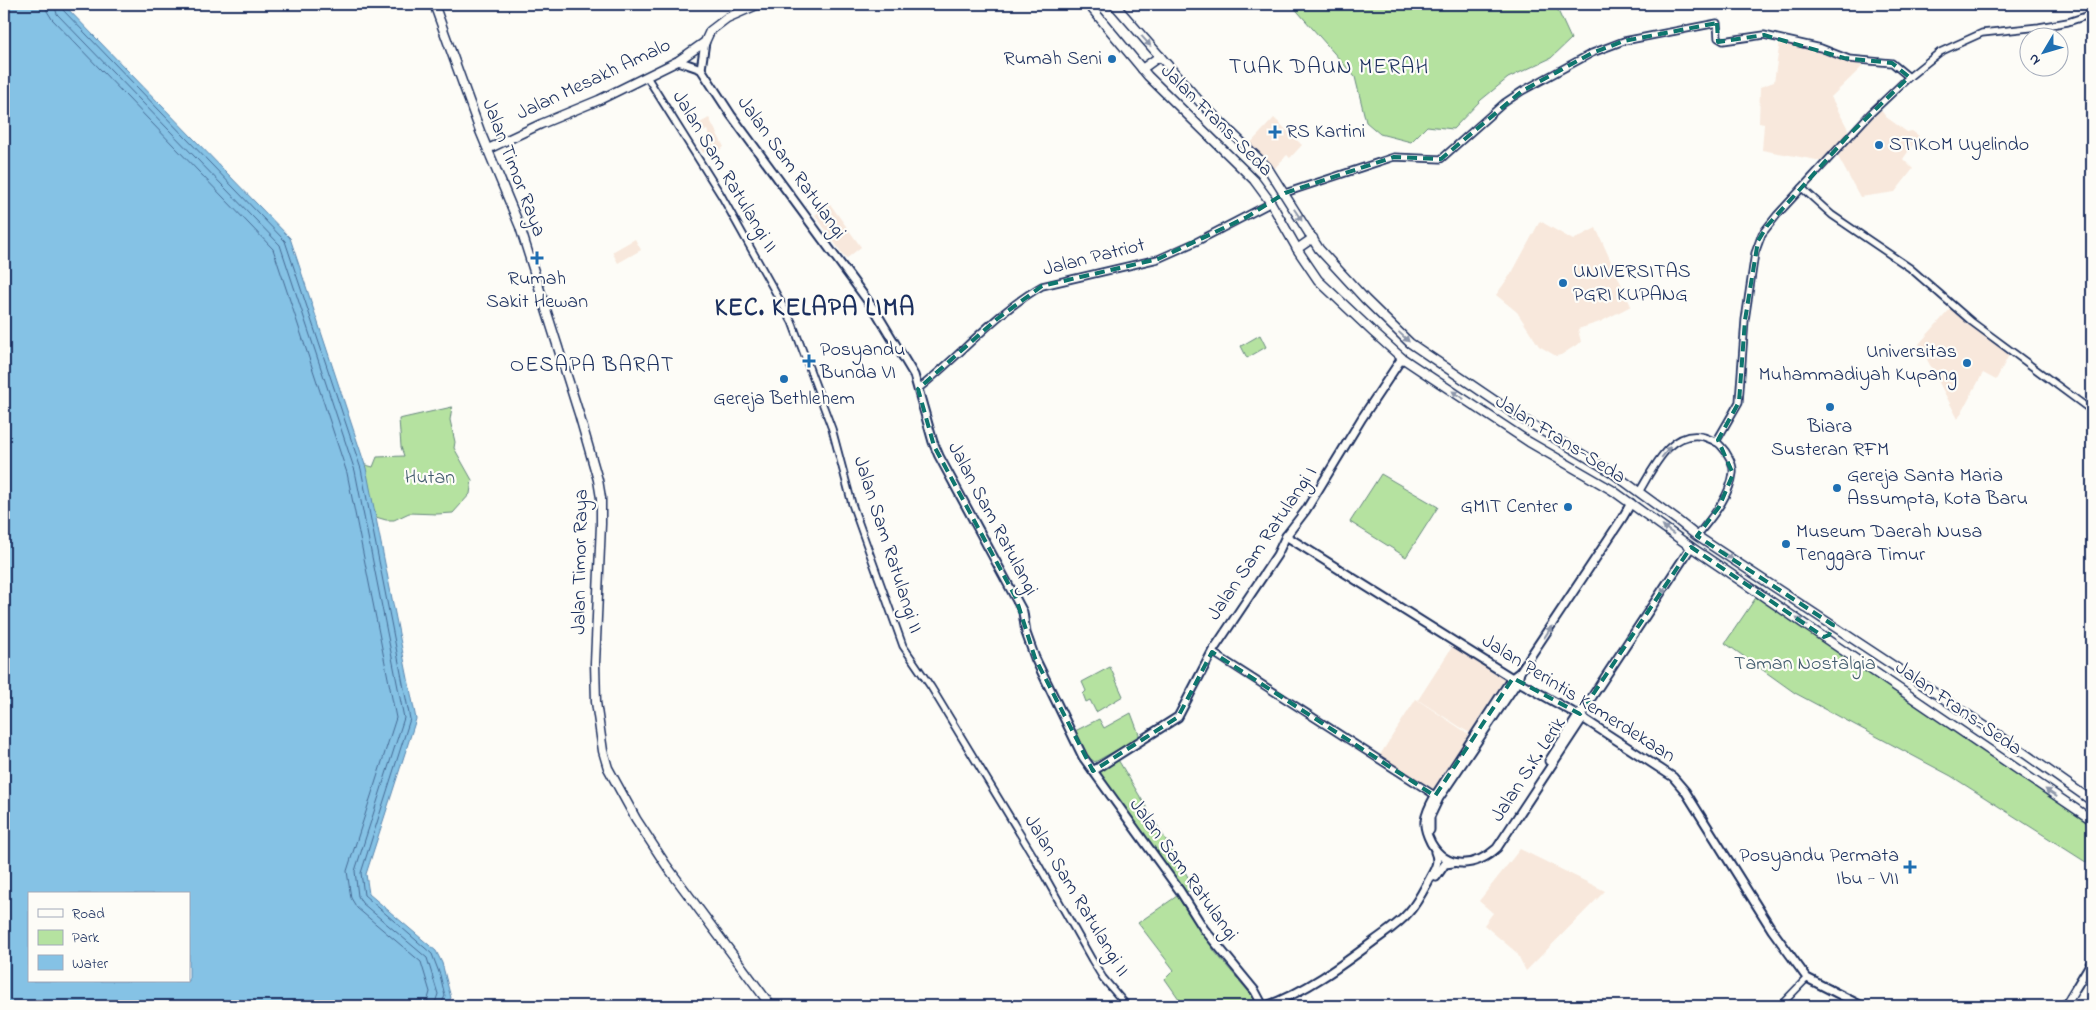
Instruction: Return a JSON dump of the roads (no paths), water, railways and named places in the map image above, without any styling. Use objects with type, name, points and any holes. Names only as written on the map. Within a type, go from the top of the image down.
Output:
[{"type":"main road","name":"Jalan Timor Raya","points":[[434,4],[488,149],[520,227],[598,480],[601,498],[601,524],[595,663],[596,702],[603,751],[608,768],[661,857],[772,1006]]},
{"type":"main road","name":"Jalan Mesakh Amalo","points":[[488,149],[599,100],[678,61],[705,42],[710,31],[727,18],[759,4]]},
{"type":"main road","name":"Jalan Frans-Seda","points":[[1088,4],[1142,69],[1254,180],[1271,203],[1297,249],[1318,280],[1402,358],[1518,434],[1630,503],[1691,547],[2092,820]]},
{"type":"main road","name":"Jalan Frans-Seda","points":[[1114,4],[1200,102],[1267,167],[1313,238],[1335,267],[1410,343],[1516,415],[1610,471],[1697,536],[1997,734],[2092,801]]},
{"type":"main road","points":[[678,61],[701,70],[705,42]]},
{"type":"main road","points":[[1142,69],[1160,56]]},
{"type":"main road","name":"Jalan Sam Ratulangi","points":[[701,70],[731,115],[876,312],[910,368],[934,446],[1023,612],[1026,632],[1035,658],[1078,747],[1093,771],[1180,891],[1204,929],[1270,1006]]},
{"type":"main road","points":[[1297,249],[1313,238]]},
{"type":"main road","name":"Jalan Sam Ratulangi I","points":[[1093,771],[1142,738],[1164,727],[1178,717],[1212,652],[1277,555],[1286,536],[1306,510],[1362,418],[1402,358]]},
{"type":"main road","points":[[1509,428],[1515,423],[1516,415]]},
{"type":"main road","points":[[1518,434],[1520,424],[1525,420]]},
{"type":"main road","points":[[1270,1006],[1288,999],[1343,963],[1398,924],[1409,913],[1438,860],[1426,830],[1425,820],[1437,797],[1623,517],[1630,503]]},
{"type":"main road","name":"Jalan Perintis Kemerdekaan","points":[[1286,536],[1515,679],[1580,717],[1680,784],[1772,930],[1807,978],[1862,1006]]},
{"type":"main road","name":"Jalan S.K. Lerik","points":[[1270,1006],[1346,965],[1402,925],[1412,915],[1445,864],[1473,863],[1482,860],[1497,848],[1584,709],[1691,547]]},
{"type":"main road","points":[[1824,637],[1829,635],[1833,626]]},
{"type":"main road","points":[[1836,645],[1844,633]]},
{"type":"main road","points":[[1437,797],[1430,822],[1435,843],[1445,854],[1454,858],[1470,859],[1484,854],[1497,840],[1580,717]]},
{"type":"main road","points":[[1433,847],[1441,856],[1458,863]]},
{"type":"main road","points":[[2065,1006],[2092,960]]},
{"type":"street","points":[[1716,442],[1739,402],[1745,320],[1752,270],[1758,241],[1767,226],[1857,128],[1909,77],[1940,52],[1982,33],[2039,28],[2068,22],[2092,14]]},
{"type":"street","points":[[1284,193],[1394,157],[1441,159],[1504,103],[1585,56],[1624,41],[1717,23],[1718,38],[1723,41],[1764,35],[1821,48],[1849,59],[1892,62],[1909,77]]},
{"type":"street","name":"Jalan Sam Ratulangi II","points":[[647,77],[721,195],[792,322],[832,429],[852,504],[903,646],[931,687],[1036,861],[1103,978],[1127,1006]]},
{"type":"street","points":[[1802,188],[1832,215],[1910,268],[1972,322],[2092,411]]},
{"type":"street","name":"Jalan Patriot","points":[[918,389],[939,373],[997,319],[1042,286],[1158,259],[1196,242],[1271,203]]},
{"type":"street","points":[[1638,492],[1666,451],[1683,436],[1696,436],[1716,442],[1722,446],[1730,460],[1733,474],[1728,490],[1719,507],[1697,536]]},
{"type":"street","points":[[1212,652],[1437,797]]},
{"type":"street","points":[[1780,1006],[1807,978]]},
{"type":"water","points":[[4,4],[63,4],[290,238],[366,468],[416,719],[366,874],[369,894],[436,951],[442,963],[451,998],[443,1006],[4,1006]]},
{"type":"place","name":"Rumah Seni","points":[[1112,59]]},
{"type":"place","name":"RS Kartini","points":[[1275,132]]},
{"type":"place","name":"STIKOM Uyelindo","points":[[1879,145]]},
{"type":"place","name":"Rumah Sakit Hewan","points":[[537,258]]},
{"type":"place","name":"UNIVERSITAS PGRI KUPANG","points":[[1563,283]]},
{"type":"place","name":"Posyandu Bunda VI","points":[[809,361]]},
{"type":"place","name":"Universitas Muhammadiyah Kupang","points":[[1967,363]]},
{"type":"place","name":"Gereja Bethlehem","points":[[784,379]]},
{"type":"place","name":"Biara Susteran RFM","points":[[1830,407]]},
{"type":"place","name":"Gereja Santa Maria Assumpta, Kota Baru","points":[[1837,488]]},
{"type":"place","name":"GMIT Center","points":[[1568,507]]},
{"type":"place","name":"Museum Daerah Nusa Tenggara Timur","points":[[1786,544]]},
{"type":"place","name":"Posyandu Permata Ibu - VII","points":[[1910,867]]},
{"type":"district","name":"TUAK DAUN MERAH","points":[[1329,68]]},
{"type":"district","name":"KEC. KELAPA LIMA","points":[[815,309]]},
{"type":"district","name":"OESAPA BARAT","points":[[592,366]]},
{"type":"park label","name":"Hutan","points":[[430,478]]},
{"type":"park label","name":"Taman Nostalgia","points":[[1805,664]]}]
